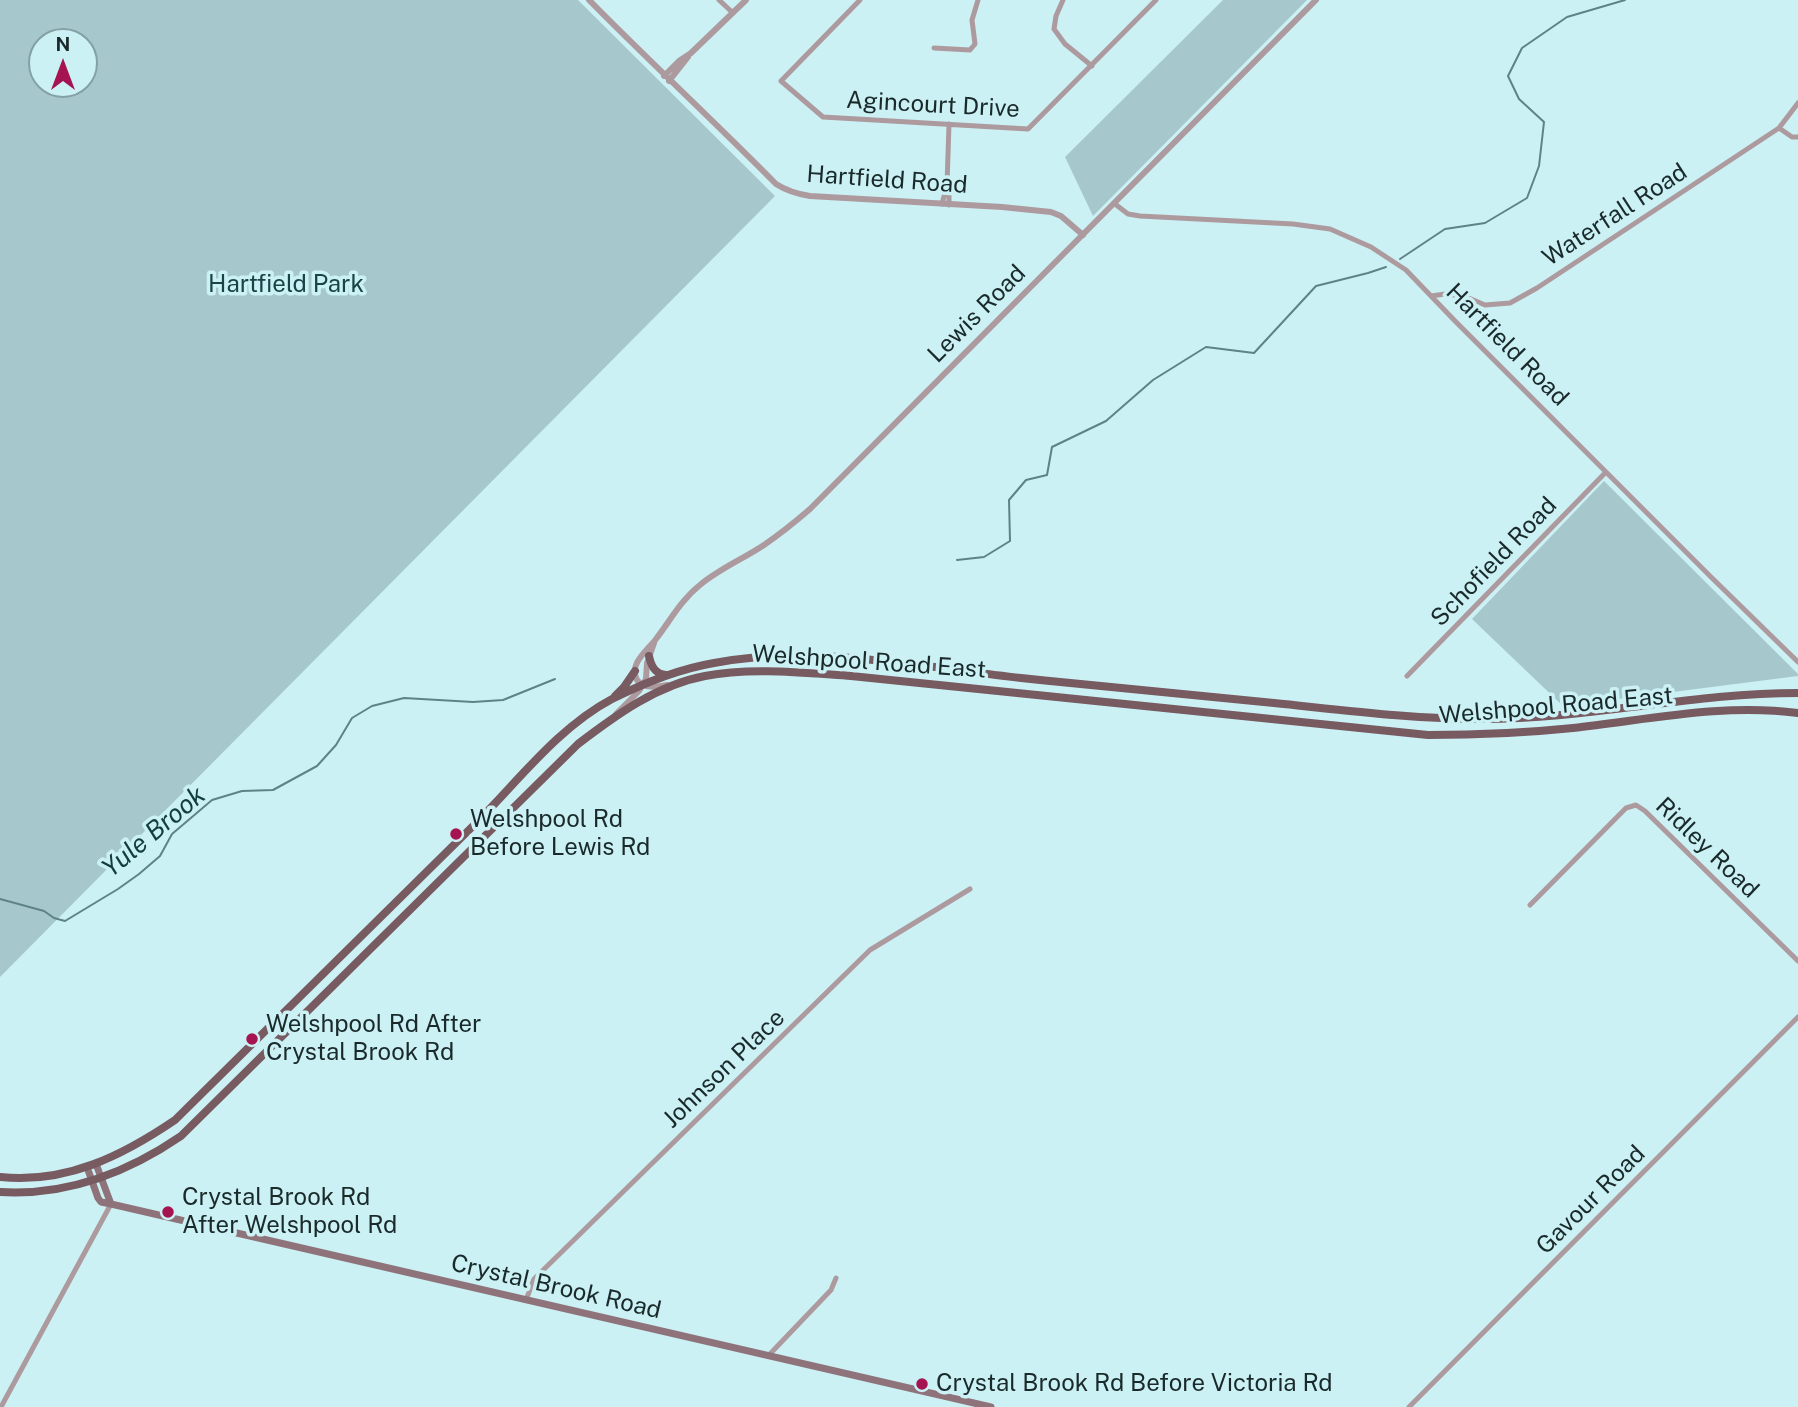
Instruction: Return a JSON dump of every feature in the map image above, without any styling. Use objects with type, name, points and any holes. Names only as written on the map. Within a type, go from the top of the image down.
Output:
[{"type":"main road","points":[[649,656],[650,664],[655,670],[670,675]]},
{"type":"main road","name":"Welshpool Road East","points":[[0,1177],[41,1176],[92,1166],[142,1143],[175,1121],[571,728],[610,700],[689,668],[750,658],[850,658],[1392,715],[1483,719],[1572,714],[1692,699],[1798,693]]},
{"type":"main road","points":[[610,700],[624,687],[635,671]]},
{"type":"main road","name":"Welshpool Road East","points":[[0,1192],[42,1191],[92,1182],[139,1162],[181,1136],[578,744],[614,716],[682,682],[737,672],[799,672],[1428,735],[1484,735],[1547,730],[1739,710],[1798,713]]},
{"type":"main road","points":[[1084,700],[1086,684]]},
{"type":"main road","points":[[92,1166],[101,1179],[111,1204]]},
{"type":"main road","points":[[92,1166],[92,1182],[98,1198],[101,1202],[111,1204]]},
{"type":"main road","name":"Crystal Brook Road","points":[[111,1204],[992,1407]]},
{"type":"street","name":"Hartfield Road","points":[[589,0],[782,188],[810,196],[1051,212],[1061,216],[1083,235]]},
{"type":"street","points":[[719,0],[733,13]]},
{"type":"street","points":[[667,78],[746,0]]},
{"type":"street","name":"Agincourt Drive","points":[[860,0],[781,81],[823,117],[1028,129],[1156,0]]},
{"type":"street","points":[[934,48],[970,50],[975,44],[972,20],[978,0]]},
{"type":"street","points":[[1063,0],[1054,29],[1065,44],[1092,66]]},
{"type":"street","name":"Lewis Road","points":[[635,671],[639,659],[655,641],[676,609],[699,585],[762,546],[810,509],[1316,0]]},
{"type":"street","name":"Waterfall Road","points":[[1431,296],[1464,296],[1485,305],[1510,303],[1537,288],[1779,128],[1798,103]]},
{"type":"street","points":[[946,205],[949,192],[949,124]]},
{"type":"street","points":[[1779,128],[1793,138],[1798,137]]},
{"type":"street","name":"Hartfield Road","points":[[1115,204],[1128,214],[1140,216],[1293,224],[1330,229],[1371,247],[1406,270],[1798,662]]},
{"type":"street","name":"Schofield Road","points":[[1407,676],[1606,472]]},
{"type":"street","name":"Lewis Road","points":[[614,716],[632,699],[646,679],[647,663],[655,641]]},
{"type":"street","points":[[635,671],[636,678],[642,685],[662,687],[682,682]]},
{"type":"street","name":"Ridley Road","points":[[1530,905],[1626,808],[1636,805],[1798,961]]},
{"type":"street","name":"Johnson Place","points":[[526,1300],[534,1279],[870,950],[970,889]]},
{"type":"street","name":"Gavour Road","points":[[1409,1407],[1798,1017]]},
{"type":"street","points":[[1,1407],[111,1204]]},
{"type":"street","points":[[768,1356],[831,1290],[836,1278]]},
{"type":"street","points":[[952,1407],[960,1400]]},
{"type":"green space","name":"Hartfield Park","points":[[0,0],[578,0],[775,196],[0,977]]},
{"type":"green space","points":[[1223,0],[1307,0],[1093,216],[1065,157]]},
{"type":"green space","points":[[1604,481],[1798,676],[1563,706],[1472,619]]},
{"type":"waterway","points":[[1400,259],[1445,229],[1485,223],[1527,198],[1539,166],[1544,122],[1519,99],[1508,76],[1522,48],[1567,17],[1625,0]]},
{"type":"waterway","points":[[957,560],[984,557],[1010,541],[1009,500],[1026,480],[1047,475],[1052,447],[1106,421],[1153,380],[1206,347],[1254,353],[1316,286],[1386,267]]},
{"type":"waterway","name":"Yule Brook","points":[[0,899],[44,911],[65,921],[139,874],[160,856],[172,834],[212,800],[242,791],[273,790],[317,766],[336,745],[352,718],[372,706],[404,698],[473,702],[503,700],[555,679]]},
{"type":"place","name":"Welshpool Rd Before Lewis Rd","points":[[456,834]]},
{"type":"place","name":"Welshpool Rd After Crystal Brook Rd","points":[[252,1039]]},
{"type":"place","name":"Crystal Brook Rd After Welshpool Rd","points":[[168,1212]]},
{"type":"place","name":"Crystal Brook Rd Before Victoria Rd","points":[[922,1384]]}]
